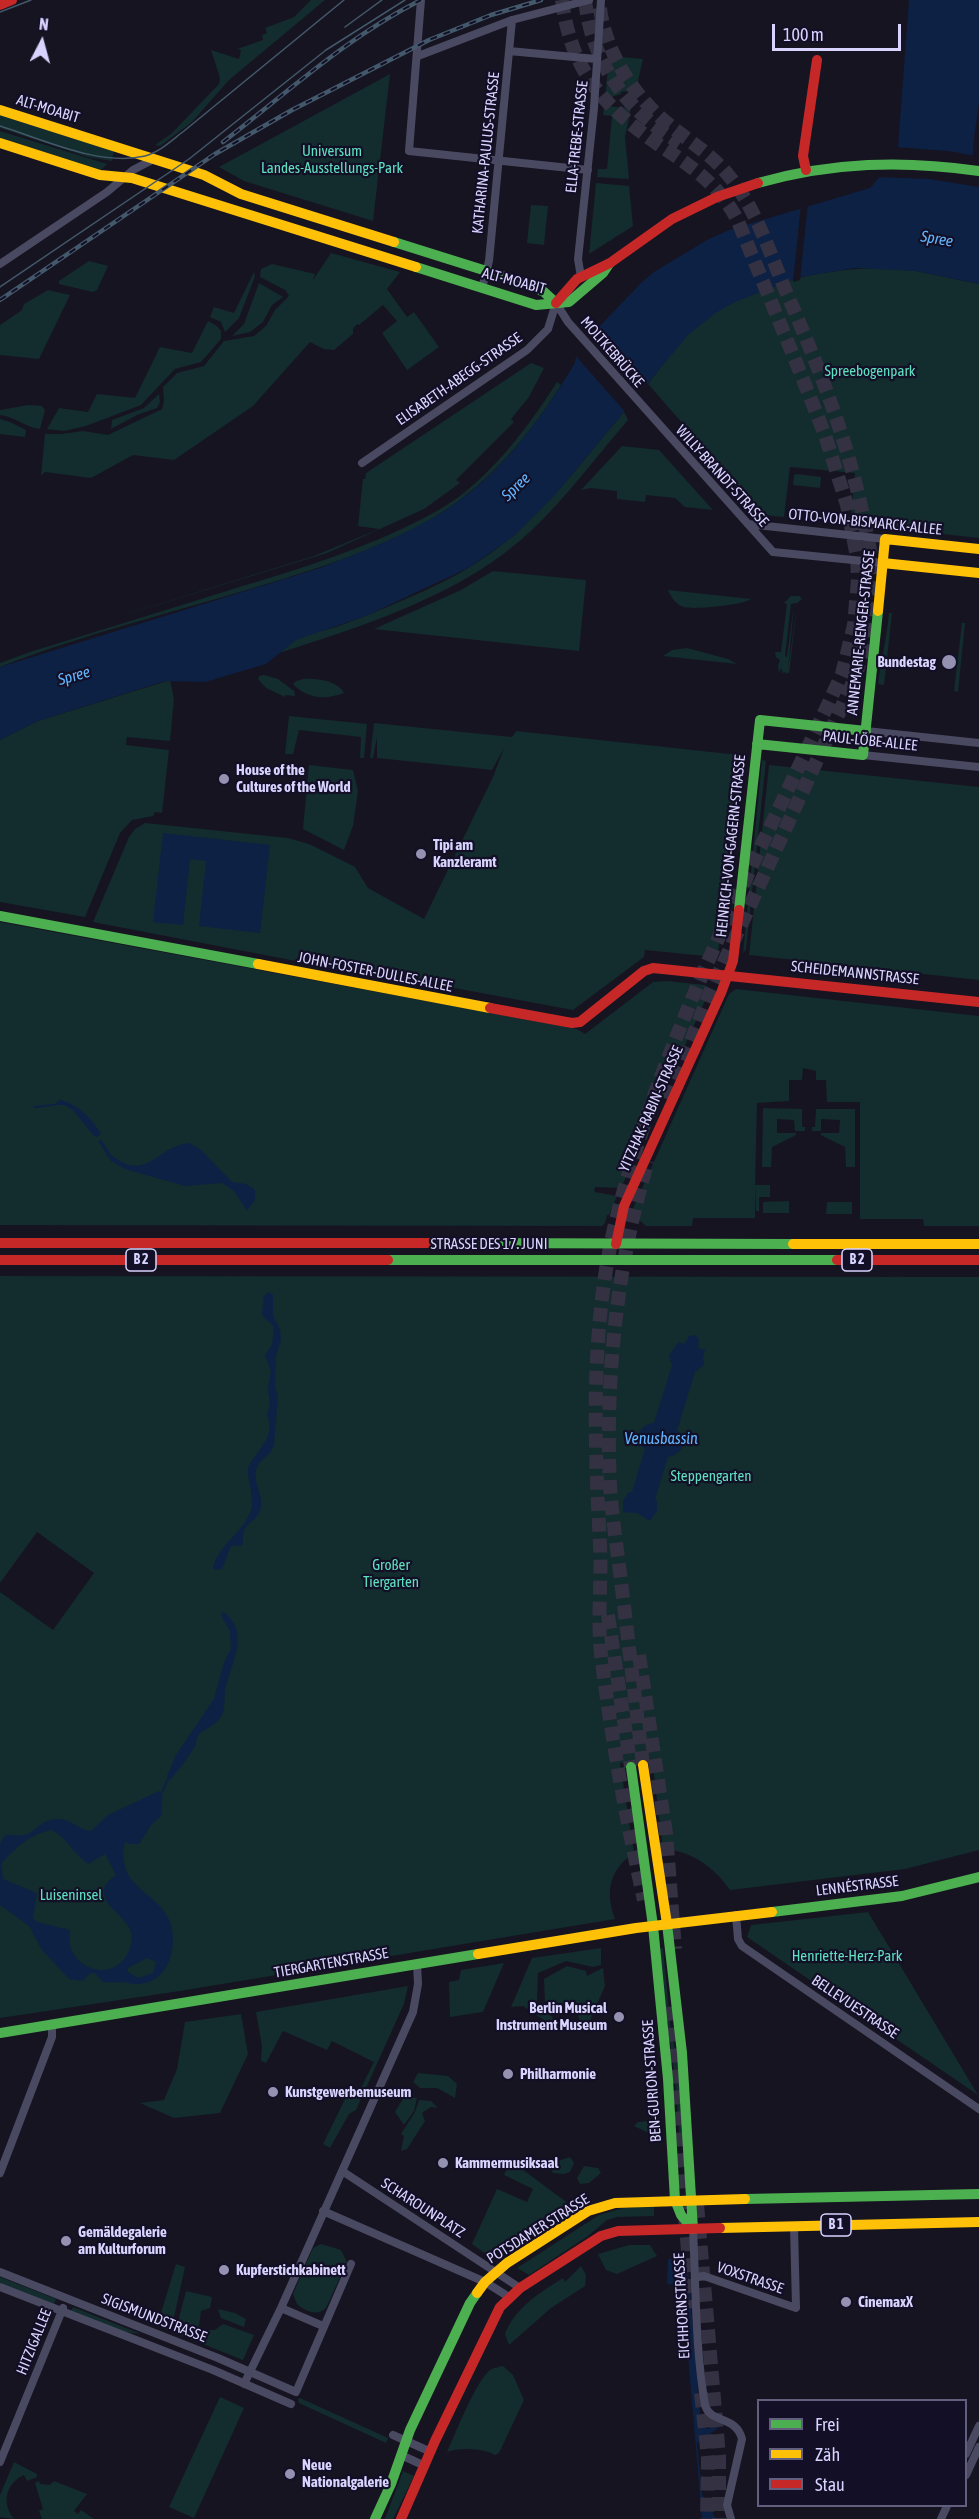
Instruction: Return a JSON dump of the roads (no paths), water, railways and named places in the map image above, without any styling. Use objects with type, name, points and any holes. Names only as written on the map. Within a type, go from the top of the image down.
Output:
[{"type":"main road","points":[[0,4],[12,0]]},
{"type":"main road","points":[[806,170],[803,156],[817,60]]},
{"type":"main road","name":"ALT-MOABIT","points":[[0,110],[204,175],[241,194],[531,285],[544,292],[555,303],[547,306],[536,305],[132,178],[100,175],[0,143]]},
{"type":"main road","points":[[555,303],[580,277],[609,264],[658,228],[693,208],[743,187],[806,170],[871,162],[928,163],[979,171]]},
{"type":"main road","points":[[555,303],[569,302],[576,298],[603,273],[609,264]]},
{"type":"main road","name":"OTTO-VON-BISMARCK-ALLEE","points":[[885,539],[979,549]]},
{"type":"main road","name":"ANNEMARIE-RENGER-STRASSE","points":[[863,755],[885,539]]},
{"type":"main road","points":[[883,563],[979,573]]},
{"type":"main road","name":"PAUL-LÖBE-ALLEE","points":[[760,720],[866,731]]},
{"type":"main road","name":"HEINRICH-VON-GAGERN-STRASSE","points":[[729,974],[760,720]]},
{"type":"main road","name":"PAUL-LÖBE-ALLEE","points":[[757,744],[863,755]]},
{"type":"main road","name":"JOHN-FOSTER-DULLES-ALLEE","points":[[0,916],[572,1023],[580,1022],[644,971],[653,968],[729,974]]},
{"type":"main road","name":"SCHEIDEMANNSTRASSE","points":[[729,974],[979,1002]]},
{"type":"main road","name":"YITZHAK-RABIN-STRASSE","points":[[616,1244],[624,1206],[729,974]]},
{"type":"main road","name":"STRASSE DES 17. JUNI","points":[[0,1243],[979,1244]]},
{"type":"main road","name":"STRASSE DES 17. JUNI","points":[[0,1260],[979,1260]]},
{"type":"main road","name":"BEN-GURION-STRASSE","points":[[643,1765],[667,1924],[682,2053],[691,2200]]},
{"type":"main road","name":"BEN-GURION-STRASSE","points":[[631,1767],[652,1926],[668,2079],[675,2200],[681,2215],[693,2229]]},
{"type":"main road","name":"LENNÉSTRASSE","points":[[667,1924],[902,1896],[979,1877]]},
{"type":"main road","name":"TIERGARTENSTRASSE","points":[[0,2033],[667,1924]]},
{"type":"main road","name":"POTSDAMER STRASSE","points":[[375,2519],[405,2441],[470,2303],[485,2282],[496,2272],[595,2208],[625,2202],[675,2200],[979,2194]]},
{"type":"main road","name":"EICHHORNSTRASSE","points":[[691,2200],[693,2229]]},
{"type":"main road","name":"B 1","points":[[401,2519],[492,2320],[508,2297],[606,2233],[979,2222]]},
{"type":"street","points":[[421,0],[409,151],[588,170]]},
{"type":"street","points":[[418,56],[512,20],[588,0]]},
{"type":"street","name":"ELLA-TREBE-STRASSE","points":[[580,277],[578,259],[602,0]]},
{"type":"street","name":"KATHARINA-PAULUS-STRASSE","points":[[482,288],[487,271],[512,20]]},
{"type":"street","points":[[509,51],[596,60]]},
{"type":"street","points":[[0,264],[107,192],[144,163],[155,159]]},
{"type":"street","name":"MOLTKEBRÜCKE","points":[[555,303],[573,328],[651,417]]},
{"type":"street","name":"ELISABETH-ABEGG-STRASSE","points":[[362,463],[527,350],[548,328],[555,303]]},
{"type":"street","name":"WILLY-BRANDT-STRASSE","points":[[651,417],[773,552],[883,563]]},
{"type":"street","name":"OTTO-VON-BISMARCK-ALLEE","points":[[748,524],[885,539]]},
{"type":"street","name":"PAUL-LÖBE-ALLEE","points":[[866,731],[979,743]]},
{"type":"street","name":"PAUL-LÖBE-ALLEE","points":[[863,755],[979,767]]},
{"type":"street","name":"YITZHAK-RABIN-STRASSE","points":[[616,1244],[616,1260]]},
{"type":"street","name":"BELLEVUESTRASSE","points":[[735,1916],[738,1939],[742,1946],[979,2109]]},
{"type":"street","points":[[244,2384],[282,2308],[323,2211],[414,2012],[418,1984],[417,1964]]},
{"type":"street","points":[[0,2173],[52,2037],[52,2025]]},
{"type":"street","name":"SCHAROUNPLATZ","points":[[342,2171],[520,2288]]},
{"type":"street","points":[[323,2211],[485,2282],[508,2297]]},
{"type":"street","name":"VOXSTRASSE","points":[[696,2277],[704,2276],[796,2308],[794,2226]]},
{"type":"street","name":"EICHHORNSTRASSE","points":[[693,2229],[696,2277],[694,2285],[706,2410],[710,2415],[730,2422],[741,2434],[742,2448],[727,2508],[731,2519]]},
{"type":"street","points":[[282,2308],[323,2326],[351,2264]]},
{"type":"street","name":"SIGISMUNDSTRASSE","points":[[0,2272],[296,2392],[323,2326]]},
{"type":"street","name":"SIGISMUNDSTRASSE","points":[[0,2287],[291,2404]]},
{"type":"street","name":"HITZIGALLEE","points":[[0,2462],[67,2299]]},
{"type":"street","points":[[967,2452],[979,2426]]},
{"type":"street","points":[[393,2435],[430,2452]]},
{"type":"street","points":[[967,2473],[979,2447]]},
{"type":"street","points":[[401,2455],[425,2466]]},
{"type":"water","name":"Spree","points":[[909,0],[979,0],[979,99],[973,161],[979,181],[979,284],[916,271],[855,268],[800,277],[735,302],[717,312],[688,335],[554,496],[514,536],[470,567],[368,615],[296,640],[266,664],[205,682],[165,681],[38,721],[0,740],[0,667],[320,568],[382,543],[427,521],[462,499],[500,465],[533,426],[575,363],[576,356],[598,328],[654,272],[707,240],[729,230],[870,188],[888,167],[898,148]]},
{"type":"water","points":[[163,833],[270,845],[260,933],[199,926],[206,861],[190,859],[183,925],[153,922]]},
{"type":"water","points":[[59,1100],[72,1104],[83,1112],[101,1134],[94,1136],[73,1110],[64,1105],[54,1105]]},
{"type":"water","points":[[100,1139],[115,1158],[136,1166],[145,1164],[179,1145],[189,1143],[200,1149],[232,1182],[246,1184],[255,1190],[255,1200],[247,1211],[234,1191],[222,1183],[185,1186],[125,1169],[111,1161],[99,1142]]},
{"type":"water","points":[[268,1292],[273,1295],[273,1316],[280,1329],[281,1340],[276,1356],[275,1388],[278,1396],[274,1445],[257,1467],[255,1475],[261,1498],[260,1512],[243,1533],[242,1545],[231,1546],[222,1569],[215,1570],[213,1568],[221,1551],[250,1514],[252,1500],[248,1467],[265,1442],[270,1429],[267,1415],[270,1404],[268,1389],[271,1371],[265,1355],[272,1345],[274,1327],[262,1315],[264,1296]]},
{"type":"water","name":"Venusbassin","points":[[695,1335],[699,1339],[698,1348],[705,1350],[704,1365],[695,1372],[677,1430],[683,1443],[677,1453],[668,1457],[655,1499],[657,1511],[650,1521],[637,1513],[623,1512],[623,1501],[629,1492],[632,1492],[645,1449],[640,1441],[639,1433],[644,1426],[654,1423],[672,1365],[669,1357],[671,1353],[678,1342],[684,1344],[689,1336]]},
{"type":"water","points":[[223,1612],[232,1620],[238,1639],[225,1691],[222,1715],[218,1721],[198,1736],[192,1752],[170,1780],[167,1776],[176,1755],[214,1699],[224,1662],[231,1649],[230,1631],[221,1615]]},
{"type":"water","points":[[159,1791],[162,1795],[161,1816],[152,1824],[139,1844],[128,1844],[126,1841],[123,1853],[127,1873],[137,1886],[163,1910],[172,1929],[173,1942],[168,1964],[159,1976],[147,1983],[103,1982],[95,1973],[91,1973],[82,1981],[69,1979],[42,1950],[29,1926],[0,1905],[0,1844],[5,1835],[25,1835],[47,1821],[59,1819],[91,1831],[108,1815]],"holes":[[[52,1830],[88,1864],[105,1854],[116,1875],[104,1889],[105,1898],[127,1924],[132,1942],[128,1953],[111,1969],[90,1968],[81,1962],[74,1954],[70,1943],[70,1930],[37,1922],[33,1918],[37,1893],[3,1879],[1,1864],[12,1852],[30,1838]],[[147,1958],[156,1962],[153,1973],[138,1978],[128,1972],[128,1968]]]},
{"type":"water","points":[[668,2259],[687,2259],[701,2426],[709,2429],[716,2423],[722,2425],[697,2443],[702,2494],[716,2519],[702,2519],[683,2297],[677,2296],[677,2285],[667,2284]]},
{"type":"waterway","points":[[35,1107],[54,1105]]},
{"type":"waterway","points":[[161,1794],[168,1779]]},
{"type":"tunnel","points":[[562,0],[574,48],[583,69],[595,87],[625,119],[706,179],[723,197],[737,219],[825,435],[847,505],[857,557],[858,579],[854,625],[842,674],[689,1005],[638,1142],[609,1253],[598,1336],[596,1378],[600,1640],[614,1747],[644,1900]]},
{"type":"tunnel","points":[[585,0],[595,44],[615,83],[643,116],[680,143]]},
{"type":"tunnel","points":[[600,8],[607,39],[629,81],[660,117],[722,167],[739,189],[755,218],[832,406],[858,492],[872,566],[872,594],[868,623],[855,678],[711,990],[667,1102]]},
{"type":"tunnel","points":[[643,1765],[612,1511],[609,1403],[621,1280],[637,1200],[648,1161]]},
{"type":"tunnel","points":[[608,1615],[631,1767]]},
{"type":"tunnel","points":[[639,1655],[666,1833],[675,1949]]},
{"type":"tunnel","points":[[667,2007],[693,2308]]},
{"type":"tunnel","points":[[697,2204],[719,2456],[719,2519]]},
{"type":"tunnel","points":[[701,2393],[708,2458],[707,2519]]},
{"type":"tram line","points":[[0,12],[31,0]]},
{"type":"tram line","points":[[0,126],[91,155],[128,158],[156,152],[344,0]]},
{"type":"tram line","points":[[345,27],[382,0]]},
{"type":"tram line","points":[[0,287],[189,159],[326,50],[405,0]]},
{"type":"railway","points":[[223,142],[343,48],[421,0]]},
{"type":"railway","points":[[0,300],[215,154],[292,110],[429,40],[491,15],[541,0]]},
{"type":"place","name":"Bundestag","points":[[949,662]]},
{"type":"place","name":"House of the Cultures of the World","points":[[224,779]]},
{"type":"place","name":"Tipi am Kanzleramt","points":[[421,854]]},
{"type":"place","name":"Berlin Musical Instrument Museum","points":[[619,2017]]},
{"type":"place","name":"Philharmonie","points":[[508,2074]]},
{"type":"place","name":"Kunstgewerbemuseum","points":[[273,2092]]},
{"type":"place","name":"Kammermusiksaal","points":[[443,2163]]},
{"type":"place","name":"Gemäldegalerie am Kulturforum","points":[[66,2241]]},
{"type":"place","name":"Kupferstichkabinett","points":[[224,2270]]},
{"type":"place","name":"CinemaxX","points":[[846,2302]]},
{"type":"place","name":"Neue Nationalgalerie","points":[[290,2474]]},
{"type":"park label","name":"Universum Landes-Ausstellungs-Park","points":[[332,160]]},
{"type":"park label","name":"Spreebogenpark","points":[[870,371]]},
{"type":"park label","name":"Steppengarten","points":[[711,1476]]},
{"type":"park label","name":"Großer Tiergarten","points":[[391,1574]]},
{"type":"park label","name":"Luiseninsel","points":[[71,1895]]},
{"type":"park label","name":"Henriette-Herz-Park","points":[[847,1956]]}]
